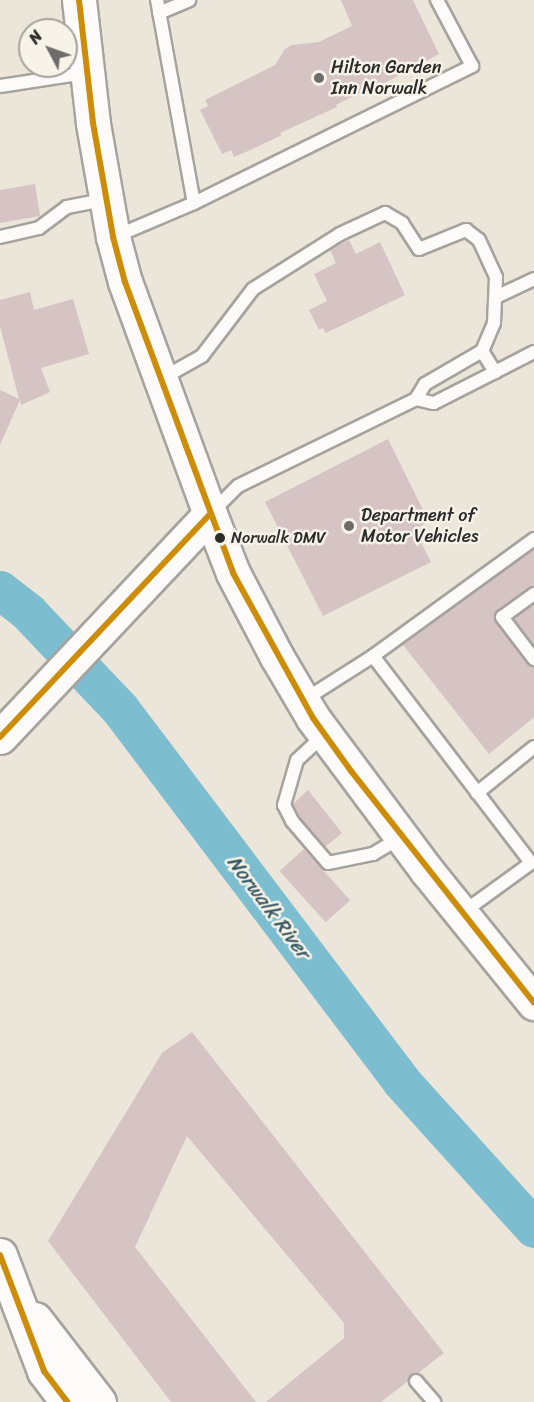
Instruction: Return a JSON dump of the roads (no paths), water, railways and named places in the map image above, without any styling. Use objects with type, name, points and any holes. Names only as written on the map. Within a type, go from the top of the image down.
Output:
[{"type":"main road","points":[[79,0],[86,73],[105,200],[125,282],[233,573],[303,701],[325,735],[402,837],[534,1003]]},
{"type":"main road","points":[[0,737],[210,514]]},
{"type":"main road","points":[[0,1255],[44,1371],[67,1402]]},
{"type":"main road","points":[[12,1289],[99,1402]]},
{"type":"lane","points":[[157,0],[194,203]]},
{"type":"lane","points":[[159,13],[189,0]]},
{"type":"lane","points":[[113,237],[194,203],[472,66],[437,0]]},
{"type":"lane","points":[[0,86],[86,73]]},
{"type":"lane","points":[[0,237],[39,228],[67,207],[105,200]]},
{"type":"lane","points":[[160,380],[202,356],[253,289],[340,234],[385,213],[402,223],[419,249],[466,230],[480,240],[496,277],[494,323],[482,351],[425,384],[416,399],[238,486],[210,514]]},
{"type":"lane","points":[[496,297],[534,279]]},
{"type":"lane","points":[[482,351],[495,372]]},
{"type":"lane","points":[[416,399],[434,403],[534,352]]},
{"type":"lane","points":[[303,701],[373,656],[534,539]]},
{"type":"lane","points":[[534,594],[502,617],[534,659]]},
{"type":"lane","points":[[373,656],[532,865],[462,913]]},
{"type":"lane","points":[[325,735],[297,760],[284,805],[292,820],[328,863],[373,854],[402,837]]},
{"type":"lane","points":[[477,793],[534,747]]},
{"type":"lane","points":[[416,1381],[434,1402]]},
{"type":"waterway","name":"Norwalk River","points":[[0,590],[28,612],[120,709],[401,1081],[534,1228]]},
{"type":"place","name":"Hilton Garden Inn Norwalk","points":[[319,78]]},
{"type":"place","name":"Department of Motor Vehicles","points":[[349,526]]},
{"type":"place","name":"Norwalk DMV","points":[[220,538]]}]
